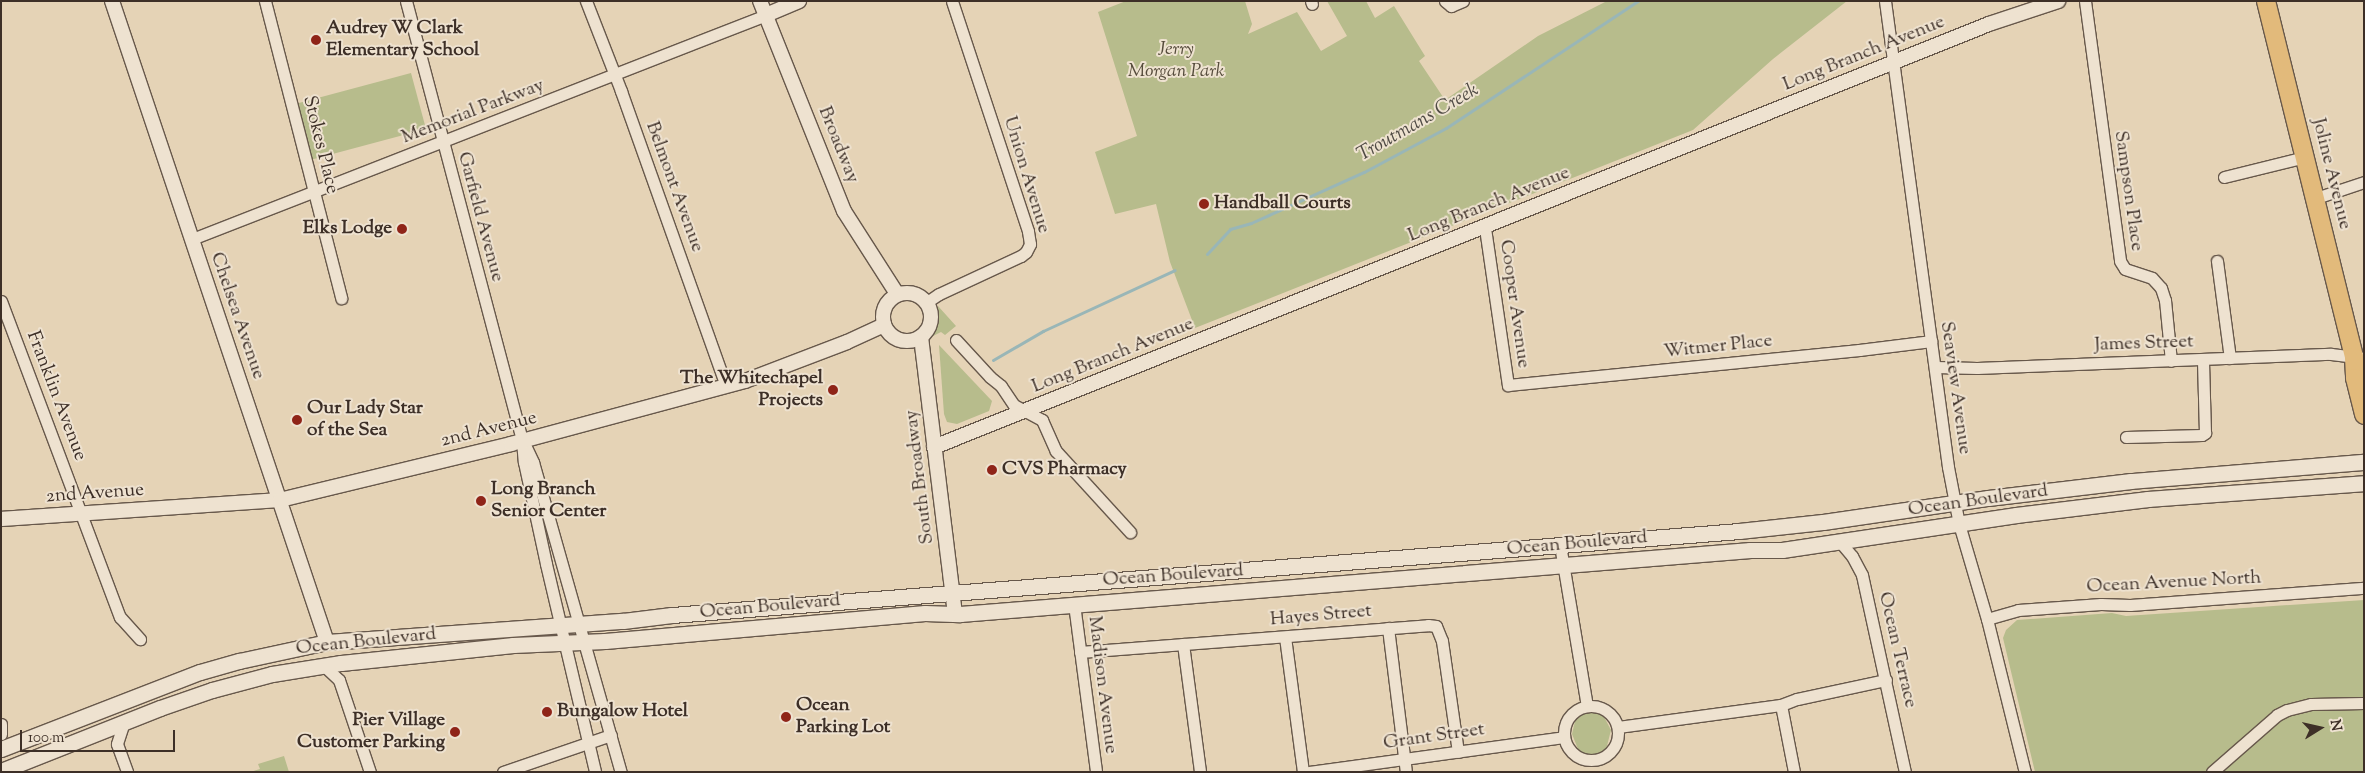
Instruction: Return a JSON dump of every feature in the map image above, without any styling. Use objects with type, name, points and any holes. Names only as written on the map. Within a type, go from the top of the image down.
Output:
[{"type":"main road","name":"Joline Avenue","points":[[2266,1],[2316,198],[2364,374]]},
{"type":"main road","name":"Joline Avenue","points":[[2359,357],[2355,378],[2364,415]]},
{"type":"main road","name":"Ocean Boulevard","points":[[1,749],[200,672],[327,642],[580,624],[1794,526],[2131,481],[2364,462]]},
{"type":"main road","name":"Ocean Boulevard","points":[[1,770],[212,690],[272,674],[323,665],[513,645],[584,642],[925,613],[955,614],[1750,550],[1782,550],[2148,499],[2364,483]]},
{"type":"street","name":"Chelsea Avenue","points":[[112,1],[327,642]]},
{"type":"street","name":"Stokes Place","points":[[265,1],[340,298]]},
{"type":"street","name":"Garfield Avenue","points":[[406,1],[522,441],[524,462],[595,772]]},
{"type":"street","name":"Belmont Avenue","points":[[586,1],[615,75],[726,386]]},
{"type":"street","name":"Broadway","points":[[760,1],[844,211],[897,294]]},
{"type":"street","points":[[766,15],[799,1]]},
{"type":"street","name":"Union Avenue","points":[[927,302],[939,294],[1021,256],[1026,252],[1030,244],[1028,231],[952,1]]},
{"type":"street","points":[[1445,1],[1451,6],[1463,1]]},
{"type":"street","name":"Seaview Avenue","points":[[1885,1],[1954,504],[1988,619],[2025,772]]},
{"type":"street","name":"Long Branch Avenue","points":[[934,447],[1485,228],[1989,24],[2058,1]]},
{"type":"street","name":"Sampson Place","points":[[2085,1],[2120,261],[2129,271],[2152,278],[2161,288],[2165,300],[2170,361]]},
{"type":"street","name":"Memorial Parkway","points":[[192,240],[766,15]]},
{"type":"street","points":[[2224,177],[2306,157]]},
{"type":"street","points":[[2316,198],[2364,182]]},
{"type":"street","name":"Cooper Avenue","points":[[1485,228],[1508,385]]},
{"type":"street","points":[[2217,261],[2230,358]]},
{"type":"street","points":[[910,292],[927,302],[930,309],[930,324],[921,336],[915,340],[900,340],[893,337],[884,325],[883,310],[886,304],[897,294],[910,292]]},
{"type":"street","name":"Franklin Avenue","points":[[1,301],[120,617],[140,639]]},
{"type":"street","name":"2nd Avenue","points":[[1,518],[280,500],[522,441],[726,386],[848,342],[884,325]]},
{"type":"street","name":"South Broadway","points":[[921,336],[955,614]]},
{"type":"street","points":[[956,340],[990,377],[1002,387],[1012,403],[1042,420],[1056,451],[1130,532]]},
{"type":"street","name":"Witmer Place","points":[[1508,385],[1859,350],[1931,341]]},
{"type":"street","name":"James Street","points":[[1935,367],[2203,360],[2331,354],[2359,357]]},
{"type":"street","points":[[2126,437],[2202,435],[2205,432],[2203,360]]},
{"type":"street","name":"Garfield Avenue","points":[[522,441],[533,462],[621,772]]},
{"type":"street","name":"Ocean Terrace","points":[[1841,543],[1852,556],[1862,575],[1905,772]]},
{"type":"street","points":[[1560,545],[1562,566],[1588,706]]},
{"type":"street","name":"Ocean Avenue North","points":[[1988,619],[2018,610],[2102,604],[2130,605],[2363,588]]},
{"type":"street","name":"Madison Avenue","points":[[1074,604],[1096,772]]},
{"type":"street","name":"Hayes Street","points":[[1080,652],[1428,625],[1436,626],[1440,631],[1458,752]]},
{"type":"street","points":[[1388,628],[1406,772]]},
{"type":"street","points":[[1285,637],[1303,772]]},
{"type":"street","points":[[1182,644],[1200,772]]},
{"type":"street","points":[[323,665],[339,680],[370,772]]},
{"type":"street","points":[[1618,727],[1781,705],[1796,699],[1886,680]]},
{"type":"street","points":[[2212,772],[2277,715],[2287,710],[2311,704],[2364,703]]},
{"type":"street","points":[[1781,705],[1794,772]]},
{"type":"street","points":[[1588,706],[1596,706],[1610,713],[1618,727],[1618,736],[1610,752],[1595,760],[1588,760],[1575,755],[1570,750],[1564,737],[1567,720],[1572,713],[1588,706]]},
{"type":"street","points":[[124,722],[117,744],[127,772]]},
{"type":"street","points":[[1,724],[1,734]]},
{"type":"street","points":[[503,772],[611,735]]},
{"type":"street","name":"Grant Street","points":[[1309,772],[1564,737]]},
{"type":"street","points":[[1595,760],[1597,772]]},
{"type":"green space","name":"Jerry Morgan Park","points":[[1126,1],[1245,1],[1252,24],[1248,34],[1297,12],[1321,51],[1347,36],[1327,1],[1366,1],[1375,18],[1394,6],[1425,56],[1419,61],[1445,100],[1538,36],[1607,1],[1847,1],[1773,59],[1693,130],[1195,328],[1170,262],[1156,204],[1115,214],[1095,152],[1137,136],[1098,12]]},
{"type":"green space","points":[[411,73],[426,129],[312,160],[297,104]]},
{"type":"green space","points":[[938,306],[956,326],[945,335],[941,332],[933,336]]},
{"type":"green space","points":[[939,345],[992,401],[989,411],[957,424],[947,422],[944,414]]},
{"type":"green space","points":[[2364,600],[2364,772],[2035,772],[2003,638],[2006,630],[2017,620],[2112,613],[2126,616]]},
{"type":"green space","points":[[1589,709],[1603,715],[1611,730],[1607,746],[1603,752],[1595,756],[1586,755],[1578,749],[1572,734],[1576,717]]},
{"type":"green space","points":[[284,756],[289,772],[250,772],[260,769],[258,764]]},
{"type":"waterway","name":"Troutmans Creek","points":[[1207,254],[1230,229],[1251,223],[1364,172],[1446,128],[1638,1]]},
{"type":"waterway","points":[[993,360],[1043,331],[1175,270]]},
{"type":"place","name":"Audrey W Clark Elementary School","points":[[316,40]]},
{"type":"place","name":"Handball Courts","points":[[1204,204]]},
{"type":"place","name":"Elks Lodge","points":[[402,229]]},
{"type":"place","name":"The Whitechapel Projects","points":[[833,390]]},
{"type":"place","name":"Our Lady Star of the Sea","points":[[297,420]]},
{"type":"place","name":"CVS Pharmacy","points":[[992,470]]},
{"type":"place","name":"Long Branch Senior Center","points":[[481,501]]},
{"type":"place","name":"Bungalow Hotel","points":[[547,712]]},
{"type":"place","name":"Ocean Parking Lot","points":[[786,717]]},
{"type":"place","name":"Pier Village Customer Parking","points":[[455,732]]}]
